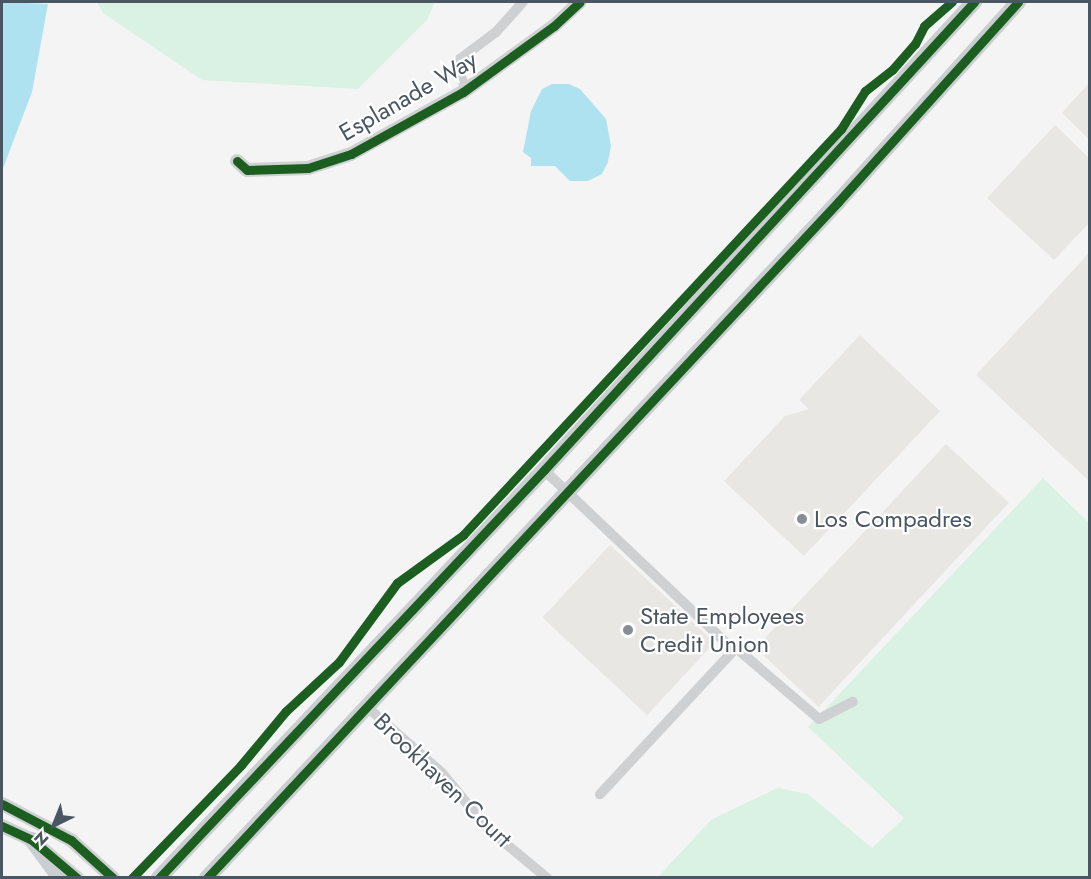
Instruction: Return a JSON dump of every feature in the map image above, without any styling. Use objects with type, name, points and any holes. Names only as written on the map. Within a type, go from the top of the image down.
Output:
[{"type":"main road","points":[[159,878],[544,470],[974,2]]},
{"type":"main road","points":[[207,878],[568,493],[1018,2]]},
{"type":"main road","points":[[32,840],[60,878]]},
{"type":"street","points":[[466,90],[457,67],[460,59],[496,32],[523,2]]},
{"type":"street","name":"Esplanade Way","points":[[237,161],[247,170],[308,168],[351,154],[466,90],[554,26],[580,2]]},
{"type":"street","points":[[544,470],[735,649],[819,719],[853,702]]},
{"type":"street","points":[[600,794],[735,649]]},
{"type":"street","name":"Brookhaven Court","points":[[367,707],[442,773],[488,829],[547,878]]},
{"type":"street","points":[[2,804],[71,840],[113,878]]},
{"type":"street","points":[[2,826],[32,840],[77,878]]},
{"type":"shaded area","points":[[1089,83],[1089,139],[1062,113]]},
{"type":"shaded area","points":[[1055,125],[1089,158],[1090,222],[1054,260],[987,198]]},
{"type":"shaded area","points":[[1089,253],[1089,481],[976,375]]},
{"type":"shaded area","points":[[860,335],[940,411],[804,556],[724,481],[785,416],[809,409],[799,400]]},
{"type":"shaded area","points":[[946,444],[1009,503],[819,707],[756,648]]},
{"type":"shaded area","name":"State Employees Credit Union","points":[[610,545],[715,643],[647,715],[542,617]]},
{"type":"green space","points":[[97,2],[435,2],[427,20],[358,89],[202,80],[103,13]]},
{"type":"green space","points":[[1043,478],[1089,523],[1089,877],[657,878],[712,819],[778,788],[808,794],[872,848],[904,818],[808,727]]},
{"type":"water","points":[[2,2],[48,4],[32,92],[2,171]]},
{"type":"water","points":[[552,84],[569,84],[580,89],[606,119],[611,146],[608,162],[602,174],[588,181],[570,181],[555,166],[531,166],[531,158],[523,152],[531,111],[542,89]]},
{"type":"cycle path","points":[[237,161],[247,170],[308,168],[351,154],[463,92],[554,26],[580,2]]},
{"type":"cycle path","points":[[132,878],[241,765],[286,711],[339,662],[397,583],[463,535],[841,129],[865,91],[892,70],[915,44],[924,26],[952,2]]},
{"type":"cycle path","points":[[159,878],[544,470],[974,2]]},
{"type":"cycle path","points":[[207,878],[838,202],[1018,2]]},
{"type":"cycle path","points":[[2,804],[71,840],[113,878]]},
{"type":"cycle path","points":[[2,826],[32,840],[77,878]]},
{"type":"place","name":"Los Compadres","points":[[802,519]]},
{"type":"place","name":"State Employees Credit Union","points":[[628,630]]}]
